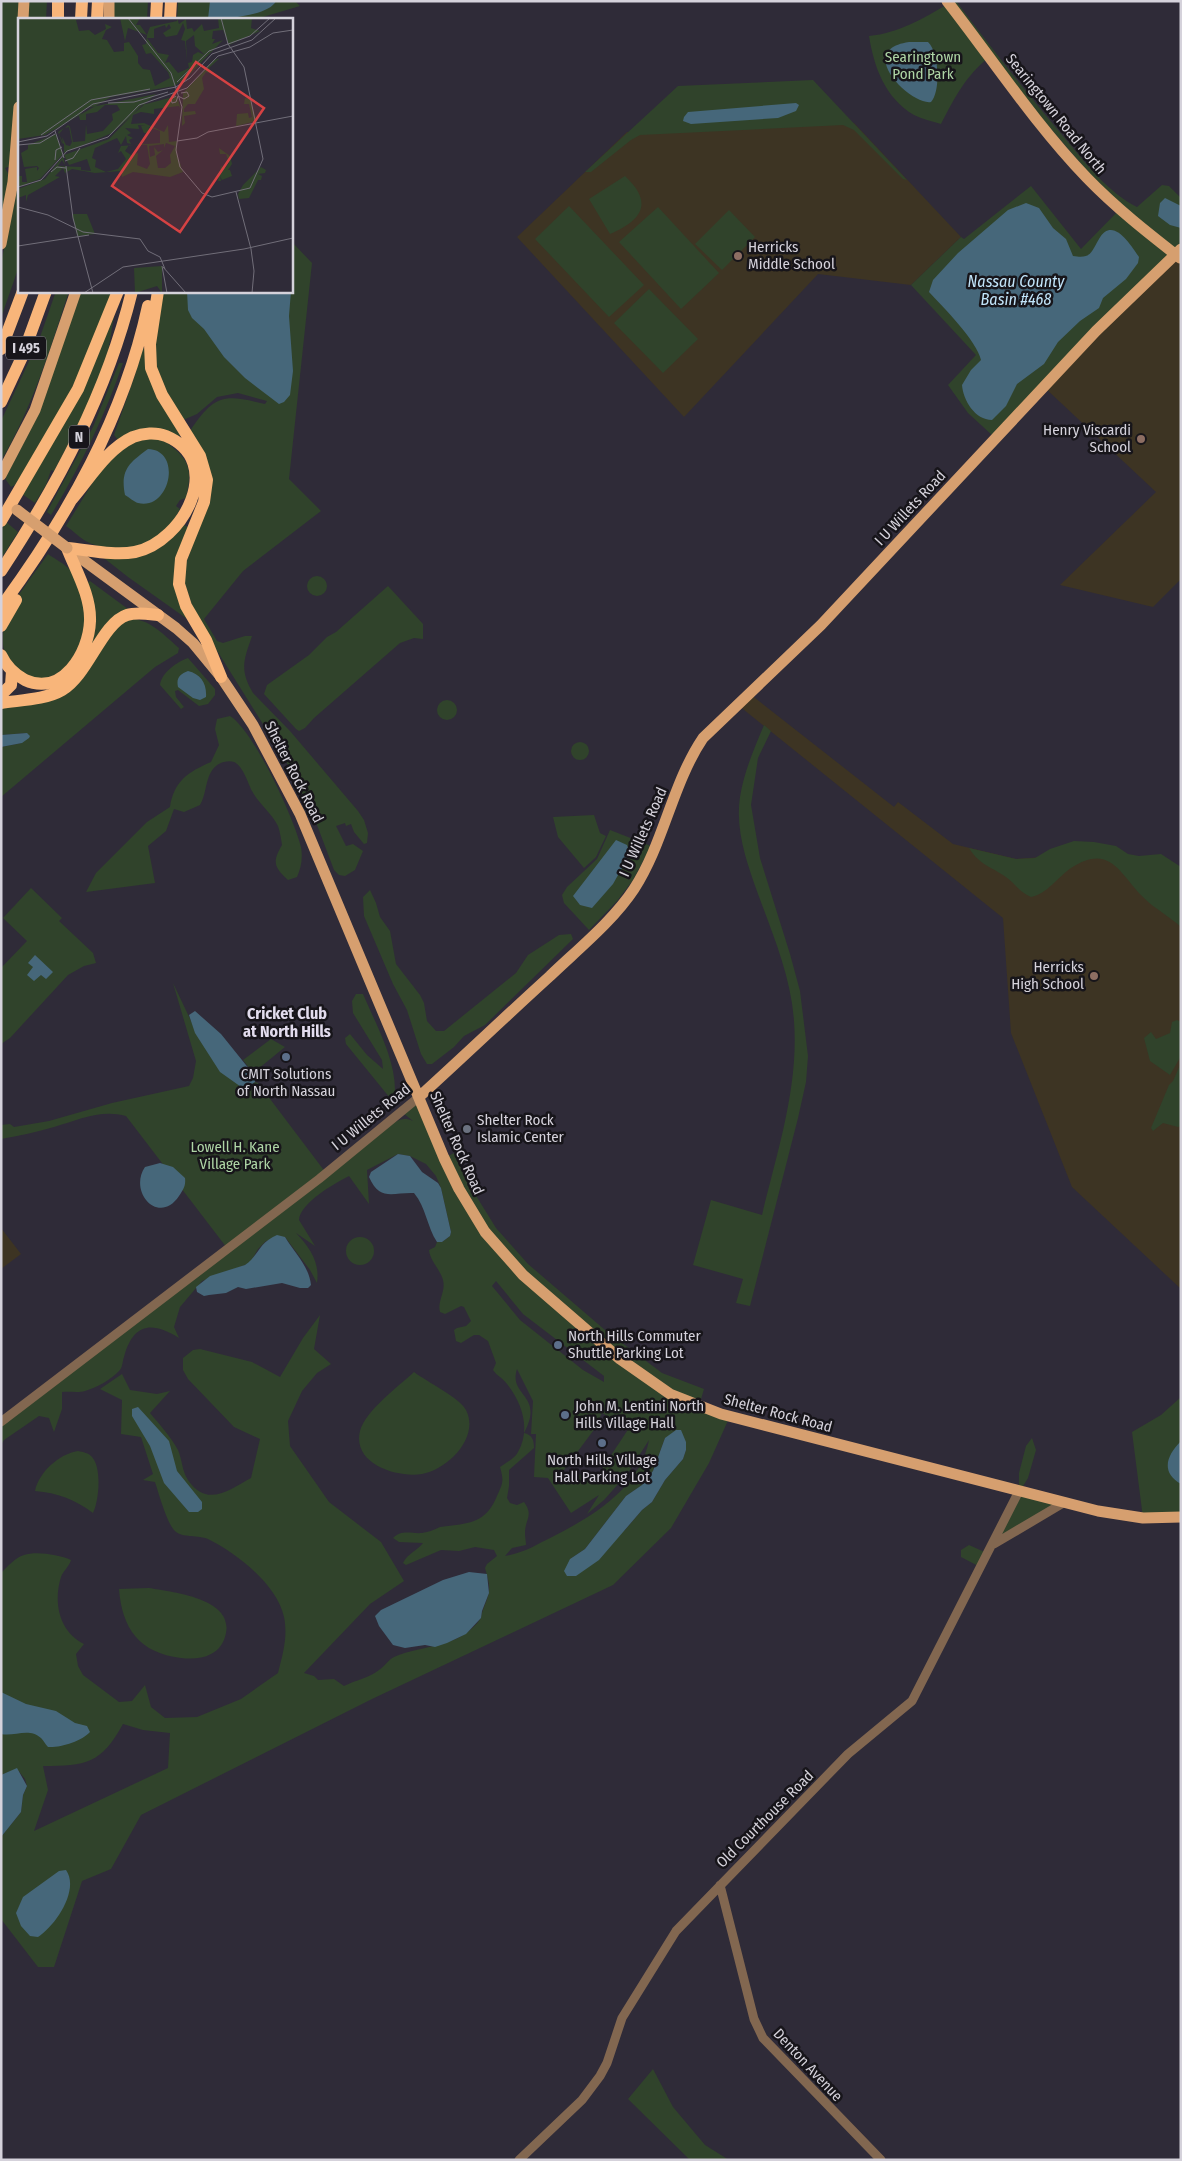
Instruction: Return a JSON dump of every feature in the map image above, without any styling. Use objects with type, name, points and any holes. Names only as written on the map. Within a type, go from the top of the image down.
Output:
[{"type":"highway","points":[[58,1],[58,18]]},
{"type":"highway","points":[[81,18],[82,1]]},
{"type":"highway","points":[[96,18],[98,1]]},
{"type":"highway","points":[[156,1],[156,18]]},
{"type":"highway","points":[[170,18],[171,1]]},
{"type":"highway","name":"I 495","points":[[1,349],[23,292]]},
{"type":"highway","name":"I 495","points":[[1,402],[22,357],[46,292]]},
{"type":"highway","points":[[1,521],[78,389],[118,292]]},
{"type":"highway","name":"N","points":[[1,572],[36,516],[84,427],[112,360],[132,292]]},
{"type":"highway","name":"N","points":[[1,607],[41,550],[72,499],[99,448],[124,389],[140,342],[151,292]]},
{"type":"highway","points":[[158,292],[150,344],[151,368],[162,394],[200,456],[207,480],[204,502],[181,559],[179,584],[186,606],[206,640],[221,676]]},
{"type":"highway","points":[[1,655],[12,671],[34,683],[56,680],[70,671],[83,650],[90,629],[90,610],[86,593],[67,548],[130,553],[148,548],[165,538],[179,524],[190,505],[195,481],[192,461],[181,446],[169,438],[154,434],[140,435],[127,440],[113,452],[72,499]]},
{"type":"highway","points":[[1,626],[28,582],[41,550]]},
{"type":"highway","points":[[3,698],[48,696],[61,690],[76,678],[112,626],[121,618],[134,614],[158,615]]},
{"type":"highway","points":[[3,698],[11,685],[12,671]]},
{"type":"main road","points":[[23,18],[24,1]]},
{"type":"main road","points":[[109,1],[109,18]]},
{"type":"main road","name":"Searingtown Road North","points":[[947,1],[1076,166],[1123,212],[1179,254]]},
{"type":"main road","points":[[1,244],[13,182],[18,120]]},
{"type":"main road","name":"I U Willets Road","points":[[419,1097],[576,951],[624,902],[652,856],[691,757],[703,738],[822,625],[1096,331],[1179,254]]},
{"type":"main road","points":[[1,475],[35,410],[76,292]]},
{"type":"main road","name":"Shelter Rock Road","points":[[9,505],[193,643],[221,676],[254,725],[300,814],[458,1189],[495,1246],[523,1275],[607,1348],[658,1387],[689,1402],[727,1416],[1119,1515],[1155,1518],[1181,1517]]},
{"type":"street","name":"I U Willets Road","points":[[1,1422],[319,1179],[419,1097]]},
{"type":"street","name":"Old Courthouse Road","points":[[519,2160],[582,2100],[600,2076],[608,2063],[622,2018],[656,1960],[676,1931],[848,1754],[912,1701],[1019,1491]]},
{"type":"street","points":[[993,1544],[1065,1502]]},
{"type":"street","name":"Denton Avenue","points":[[720,1885],[754,2019],[763,2038],[880,2160]]},
{"type":"shaded area","name":"Herricks Middle School","points":[[854,123],[961,237],[911,285],[818,274],[684,417],[517,237],[627,132]]},
{"type":"shaded area","name":"Henry Viscardi School","points":[[1175,254],[1181,259],[1181,579],[1153,607],[1060,585],[1156,492],[1044,387]]},
{"type":"shaded area","name":"Herricks High School","points":[[750,694],[894,807],[898,802],[953,844],[1016,859],[1098,853],[1181,873],[1181,1289],[1072,1187],[1011,1033],[1003,918],[738,705]]},
{"type":"shaded area","points":[[1,1228],[21,1254],[1,1269]]},
{"type":"green space","points":[[1,1],[24,1],[18,18],[18,114],[11,166],[5,168],[13,182],[1,244]]},
{"type":"green space","points":[[28,1],[47,1],[46,18],[28,18]]},
{"type":"green space","points":[[113,1],[148,1],[147,18],[114,18]]},
{"type":"green space","points":[[178,1],[295,1],[300,6],[259,18],[177,18]]},
{"type":"green space","name":"Searingtown Pond Park","points":[[946,1],[956,1],[1053,125],[1091,169],[1117,194],[1137,207],[1162,185],[1169,186],[1181,198],[1181,247],[993,436],[968,413],[948,385],[976,355],[911,285],[961,237],[964,239],[1031,186],[1081,249],[1120,209],[989,57],[967,80],[941,124],[914,115],[895,100],[882,81],[874,59],[869,36],[890,32],[910,24],[948,4]]},
{"type":"green space","points":[[813,80],[907,180],[903,179],[854,130],[843,125],[640,135],[591,172],[585,172],[678,86]]},
{"type":"green space","points":[[18,172],[18,269],[1,318],[1,263]]},
{"type":"green space","points":[[625,176],[639,194],[640,210],[630,223],[610,234],[589,199]]},
{"type":"green space","points":[[569,206],[644,285],[609,317],[535,239]]},
{"type":"green space","points":[[658,207],[719,273],[681,309],[619,242]]},
{"type":"green space","points":[[729,210],[755,237],[722,270],[695,244]]},
{"type":"green space","points":[[292,242],[312,263],[289,479],[321,511],[243,571],[204,619],[217,641],[223,643],[245,636],[252,636],[245,658],[244,671],[253,693],[290,731],[364,820],[368,833],[367,843],[364,844],[354,832],[351,824],[346,826],[345,823],[336,826],[346,846],[353,844],[363,851],[355,870],[345,876],[339,875],[334,870],[314,817],[286,761],[196,617],[182,575],[210,495],[190,431],[206,410],[221,400],[229,398],[265,404],[267,401],[238,393],[217,397],[197,414],[183,420],[163,391],[158,379],[154,354],[155,329],[161,292],[292,292]]},
{"type":"green space","points":[[649,289],[698,339],[663,373],[614,323]]},
{"type":"green space","points":[[56,292],[69,292],[31,399],[1,461],[1,421],[39,340]]},
{"type":"green space","points":[[80,292],[115,292],[81,370],[59,414],[15,485],[11,487],[6,480],[6,476],[29,432],[56,362]]},
{"type":"green space","points":[[112,317],[114,317],[107,354],[101,374],[83,416],[54,471],[51,470],[46,485],[35,503],[22,494]]},
{"type":"green space","points":[[142,348],[146,349],[182,433],[177,438],[118,440],[114,435],[135,375]]},
{"type":"green space","points":[[119,363],[123,363],[100,422],[82,460],[51,515],[47,512],[93,427]]},
{"type":"green space","points":[[161,438],[182,457],[186,463],[189,477],[186,498],[180,500],[176,506],[180,509],[162,534],[152,540],[130,547],[105,547],[94,545],[84,540],[66,526],[101,469],[134,439]]},
{"type":"green space","points":[[5,521],[18,532],[1,559],[1,527]]},
{"type":"green space","points":[[184,525],[190,528],[179,552],[190,621],[100,555],[119,556]]},
{"type":"green space","points":[[48,554],[70,570],[73,575],[82,596],[86,624],[75,655],[61,671],[41,678],[30,677],[25,675],[8,659],[5,654],[3,636],[5,624],[15,601]]},
{"type":"green space","points":[[317,576],[324,579],[327,586],[324,593],[317,596],[310,593],[307,586],[310,579]]},
{"type":"green space","points":[[90,581],[128,609],[86,654],[87,583]]},
{"type":"green space","points":[[388,586],[423,624],[423,639],[414,638],[400,643],[305,728],[299,731],[264,694],[267,685],[309,655],[327,637],[336,632]]},
{"type":"green space","points":[[131,619],[145,622],[157,629],[179,648],[178,653],[155,667],[1,797],[1,747],[22,743],[27,733],[1,735],[1,707],[44,701],[122,622]]},
{"type":"green space","points":[[188,658],[215,689],[215,695],[208,704],[199,706],[178,690],[175,691],[176,697],[184,707],[181,709],[160,685],[161,680],[171,668]]},
{"type":"green space","points":[[447,700],[454,703],[457,710],[454,717],[447,720],[440,717],[437,710],[440,703]]},
{"type":"green space","points":[[230,716],[240,725],[261,756],[290,816],[302,851],[300,870],[297,877],[288,880],[277,868],[276,860],[282,845],[278,826],[255,796],[240,767],[234,762],[227,761],[222,762],[212,770],[200,805],[184,812],[174,809],[166,831],[148,846],[155,883],[86,892],[96,873],[147,822],[170,807],[175,790],[183,779],[211,762],[219,745],[215,729],[217,719]]},
{"type":"green space","points":[[764,725],[771,731],[758,758],[751,805],[760,858],[800,991],[808,1056],[806,1082],[798,1118],[750,1306],[736,1303],[743,1279],[693,1265],[711,1200],[762,1215],[786,1119],[790,1095],[795,1046],[794,1021],[789,988],[780,956],[746,858],[739,822],[740,797],[744,779]]},
{"type":"green space","points":[[576,742],[584,742],[589,747],[587,758],[576,760],[571,755],[571,747]]},
{"type":"green space","points":[[594,815],[600,833],[606,836],[596,857],[584,868],[558,837],[553,817]]},
{"type":"green space","points":[[610,830],[651,846],[633,880],[617,901],[589,930],[564,903],[562,895],[567,887],[597,859]]},
{"type":"green space","points":[[1074,841],[1116,846],[1128,854],[1139,856],[1161,854],[1181,867],[1181,927],[1148,902],[1114,865],[1105,860],[1096,858],[1071,868],[1052,885],[1031,897],[1006,877],[983,863],[969,848],[1016,859],[1035,858],[1050,849]]},
{"type":"green space","points":[[31,888],[62,918],[59,921],[93,953],[96,963],[84,966],[68,975],[10,1038],[1,1044],[1,968],[27,941],[3,918]]},
{"type":"green space","points":[[370,890],[380,917],[390,931],[396,964],[420,995],[424,1003],[427,1021],[436,1031],[444,1031],[516,973],[528,955],[559,935],[571,934],[573,939],[485,1025],[464,1036],[454,1047],[432,1064],[427,1064],[421,1054],[407,1010],[393,984],[364,916],[363,897]]},
{"type":"green space","name":"Lowell H. Kane Village Park","points":[[173,983],[201,1042],[251,1085],[255,1082],[258,1083],[326,1173],[227,1248],[126,1116],[117,1114],[99,1115],[41,1131],[1,1139],[1,1125],[10,1124],[14,1127],[49,1121],[112,1103],[189,1086],[193,1078],[196,1061]]},
{"type":"green space","points":[[356,994],[363,994],[389,1055],[395,1093],[390,1098],[346,1044],[345,1038],[350,1034],[367,1055],[383,1069],[382,1060],[353,1013],[352,1001]]},
{"type":"green space","points":[[1177,1020],[1181,1022],[1181,1056],[1170,1075],[1150,1061],[1144,1038],[1151,1032],[1156,1039],[1170,1033],[1172,1022]]},
{"type":"green space","points":[[271,1039],[285,1047],[253,1073],[243,1060]]},
{"type":"green space","points":[[1181,1063],[1181,1126],[1163,1123],[1153,1131],[1151,1128],[1169,1085],[1173,1081]]},
{"type":"green space","points":[[419,1097],[444,1158],[454,1153],[470,1186],[496,1228],[528,1264],[605,1330],[662,1373],[704,1389],[699,1406],[730,1416],[709,1463],[671,1528],[613,1585],[372,1699],[141,1815],[111,1869],[82,1881],[54,1967],[38,1967],[1,1919],[1,1837],[21,1812],[23,1795],[27,1786],[25,1779],[17,1769],[1,1775],[2,1572],[18,1558],[29,1554],[48,1554],[71,1560],[61,1577],[58,1606],[60,1615],[69,1632],[84,1644],[76,1654],[78,1666],[83,1675],[119,1702],[132,1701],[145,1685],[151,1707],[165,1718],[197,1717],[241,1699],[278,1673],[285,1638],[284,1617],[280,1605],[273,1593],[254,1571],[231,1552],[208,1539],[182,1535],[172,1527],[155,1482],[143,1480],[153,1474],[141,1437],[121,1434],[122,1400],[100,1389],[122,1374],[130,1390],[157,1394],[170,1391],[150,1413],[178,1450],[184,1473],[188,1480],[203,1493],[210,1495],[218,1494],[251,1478],[260,1439],[234,1427],[188,1379],[183,1370],[183,1358],[193,1350],[200,1349],[252,1362],[280,1377],[303,1338],[320,1315],[314,1349],[331,1364],[317,1373],[302,1391],[288,1421],[290,1446],[329,1502],[381,1542],[404,1581],[370,1604],[304,1673],[314,1676],[318,1680],[334,1679],[344,1686],[375,1673],[394,1657],[452,1641],[472,1628],[481,1618],[489,1591],[489,1582],[485,1568],[497,1556],[494,1550],[475,1547],[459,1551],[441,1550],[406,1565],[403,1563],[405,1560],[423,1543],[399,1542],[393,1538],[403,1533],[425,1533],[440,1527],[470,1522],[486,1514],[501,1488],[500,1467],[517,1454],[524,1434],[523,1417],[517,1399],[504,1380],[493,1370],[496,1363],[488,1341],[479,1335],[474,1335],[461,1343],[456,1341],[454,1330],[466,1326],[471,1321],[464,1307],[461,1306],[445,1314],[440,1312],[439,1308],[444,1284],[429,1250],[435,1247],[437,1242],[442,1242],[450,1236],[451,1232],[441,1188],[436,1176],[426,1164],[410,1156],[398,1154],[367,1170],[369,1204],[349,1176],[319,1194],[305,1207],[299,1220],[315,1246],[296,1233],[306,1244],[313,1256],[317,1268],[317,1283],[310,1270],[285,1237],[266,1241],[258,1249],[250,1263],[202,1281],[180,1307],[174,1327],[179,1338],[160,1329],[145,1328],[138,1332],[128,1346],[122,1366],[112,1377],[85,1391],[62,1392],[62,1409],[54,1432],[49,1418],[39,1416],[4,1440],[1,1445],[1,1426],[387,1127],[403,1119],[413,1121],[403,1113]],"holes":[[[496,1281],[523,1314],[604,1376],[604,1382],[583,1370],[520,1320],[492,1286]],[[517,1369],[533,1401],[531,1434],[536,1434],[534,1477],[548,1478],[571,1513],[599,1495],[587,1514],[604,1500],[628,1473],[649,1440],[644,1457],[636,1472],[613,1498],[569,1528],[525,1550],[505,1556],[512,1548],[526,1545],[525,1528],[529,1514],[524,1502],[517,1505],[510,1503],[507,1498],[509,1470],[534,1448],[532,1438],[524,1433],[529,1420],[529,1403],[517,1385]],[[602,1413],[629,1428],[598,1475],[561,1474],[593,1431]],[[665,1438],[686,1442],[683,1459],[665,1480],[652,1502],[642,1510],[625,1530],[570,1559],[585,1549],[626,1496],[642,1485],[653,1471]],[[123,1724],[143,1730],[170,1733],[168,1768],[34,1831],[48,1790],[43,1766],[81,1763],[91,1760],[107,1747]]]},
{"type":"green space","points":[[360,1237],[370,1241],[374,1251],[370,1261],[360,1265],[350,1261],[346,1251],[350,1241]]},
{"type":"green space","points":[[414,1372],[462,1405],[466,1410],[469,1420],[469,1431],[459,1450],[442,1466],[422,1474],[412,1475],[389,1471],[379,1466],[363,1452],[359,1442],[360,1431],[369,1415],[383,1399]]},
{"type":"green space","points":[[1181,1397],[1181,1517],[1143,1518],[1132,1432],[1161,1415]]},
{"type":"green space","points":[[1032,1438],[1036,1450],[1028,1478],[1020,1491],[1065,1502],[993,1544],[1019,1491],[1019,1473],[1026,1446]]},
{"type":"green space","points":[[78,1451],[91,1456],[97,1469],[98,1493],[93,1513],[66,1498],[51,1493],[35,1491],[41,1477],[51,1465],[64,1456]]},
{"type":"green space","points":[[969,1545],[989,1554],[982,1568],[961,1557],[961,1550]]},
{"type":"green space","points":[[149,1588],[185,1595],[211,1604],[226,1621],[226,1633],[219,1648],[208,1656],[185,1658],[154,1651],[144,1644],[135,1636],[124,1616],[119,1589]]},
{"type":"green space","points":[[653,2069],[673,2107],[705,2145],[729,2160],[690,2160],[628,2099]]},
{"type":"water","points":[[210,1],[276,1],[265,10],[245,16],[208,18]]},
{"type":"water","points":[[909,42],[928,42],[935,54],[937,81],[934,97],[931,102],[922,101],[901,87],[886,66],[886,55],[893,47]]},
{"type":"water","points":[[796,103],[799,105],[796,111],[778,118],[691,124],[683,121],[688,112]]},
{"type":"water","points":[[1165,198],[1181,206],[1181,228],[1170,225],[1158,216],[1160,203]]},
{"type":"water","name":"Nassau County Basin #468","points":[[1026,203],[1039,208],[1053,228],[1066,239],[1073,256],[1079,257],[1090,253],[1104,232],[1110,230],[1116,231],[1127,240],[1139,257],[1138,263],[1126,279],[1103,298],[1099,308],[1080,321],[1058,342],[1044,364],[1017,384],[1006,406],[992,420],[986,419],[975,413],[967,403],[962,385],[971,370],[981,360],[978,352],[959,324],[929,292],[933,280],[958,253],[1008,210]]},
{"type":"water","points":[[187,292],[291,292],[289,316],[293,371],[290,395],[284,402],[279,404],[245,378],[224,357],[204,329],[192,318],[188,310]]},
{"type":"water","points":[[148,449],[159,452],[166,459],[169,469],[168,479],[164,490],[158,498],[149,503],[138,503],[125,495],[125,473],[131,463]]},
{"type":"water","points":[[188,671],[200,677],[204,684],[206,697],[200,700],[193,698],[178,687],[179,677]]},
{"type":"water","points":[[27,733],[30,736],[29,738],[22,743],[1,747],[1,735]]},
{"type":"water","points":[[616,840],[627,845],[630,854],[613,884],[592,908],[580,905],[573,896]]},
{"type":"water","points":[[35,955],[53,972],[46,979],[41,975],[34,981],[27,975],[33,967],[28,963]]},
{"type":"water","points":[[195,1011],[221,1034],[254,1075],[255,1082],[244,1089],[220,1072],[195,1033],[189,1015]]},
{"type":"water","points":[[398,1154],[410,1156],[422,1172],[438,1183],[441,1188],[451,1232],[450,1236],[442,1242],[437,1242],[421,1204],[414,1193],[383,1193],[373,1185],[369,1177],[371,1172]]},
{"type":"water","points":[[160,1163],[173,1167],[185,1178],[184,1188],[179,1196],[171,1204],[163,1208],[155,1207],[148,1202],[140,1186],[145,1167]]},
{"type":"water","points":[[277,1235],[285,1237],[304,1265],[310,1278],[311,1285],[308,1288],[300,1288],[282,1283],[246,1289],[238,1287],[226,1293],[204,1296],[197,1292],[196,1287],[210,1276],[245,1265],[266,1242]]},
{"type":"water","points":[[138,1407],[169,1441],[177,1471],[202,1502],[202,1509],[198,1512],[189,1512],[164,1483],[150,1446],[132,1416],[132,1409]]},
{"type":"water","points":[[676,1430],[681,1430],[686,1442],[683,1459],[665,1480],[652,1502],[642,1510],[599,1560],[576,1576],[567,1576],[564,1571],[570,1559],[585,1549],[626,1496],[642,1485],[653,1471],[665,1438]]},
{"type":"water","points":[[1181,1441],[1181,1484],[1170,1474],[1168,1463],[1172,1452]]},
{"type":"water","points":[[469,1572],[487,1574],[489,1593],[481,1618],[466,1634],[435,1647],[425,1645],[405,1648],[393,1645],[379,1626],[375,1616],[381,1610],[443,1580]]},
{"type":"water","points":[[1,1692],[26,1704],[56,1711],[75,1723],[87,1726],[90,1732],[76,1741],[53,1747],[48,1747],[41,1738],[32,1733],[1,1734]]},
{"type":"water","points":[[17,1768],[27,1786],[23,1795],[21,1812],[1,1837],[1,1775]]},
{"type":"water","points":[[66,1870],[70,1878],[70,1887],[64,1907],[45,1932],[38,1937],[30,1936],[21,1926],[16,1913],[23,1897],[59,1871]]},
{"type":"place","name":"Herricks Middle School","points":[[738,256]]},
{"type":"place","name":"Henry Viscardi School","points":[[1141,439]]},
{"type":"place","name":"Herricks High School","points":[[1094,976]]},
{"type":"place","name":"CMIT Solutions of North Nassau","points":[[286,1057]]},
{"type":"place","name":"Shelter Rock Islamic Center","points":[[467,1129]]},
{"type":"place","name":"North Hills Commuter Shuttle Parking Lot","points":[[558,1345]]},
{"type":"place","name":"John M. Lentini North Hills Village Hall","points":[[565,1415]]},
{"type":"place","name":"North Hills Village Hall Parking Lot","points":[[602,1443]]},
{"type":"district","name":"Cricket Club at North Hills","points":[[287,1022]]}]
